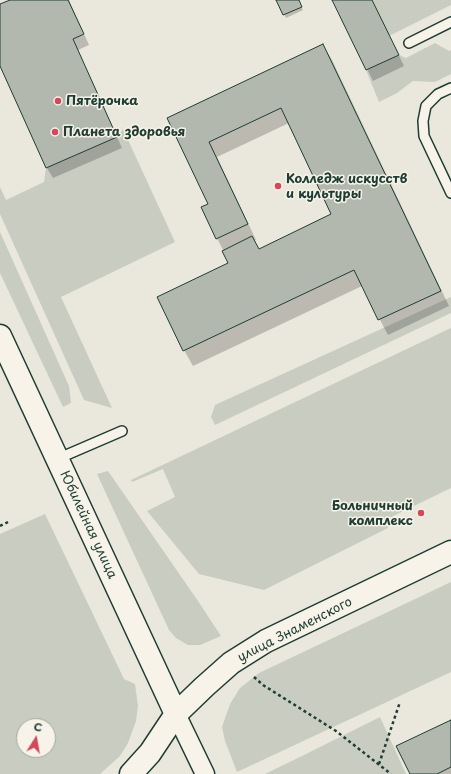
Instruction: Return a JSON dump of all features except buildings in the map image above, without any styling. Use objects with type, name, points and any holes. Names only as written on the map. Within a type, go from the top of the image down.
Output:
[{"type":"main road","name":"Юбилейная улица","points":[[0,336],[176,714]]},
{"type":"main road","name":"улица Знаменского","points":[[130,774],[150,753],[176,714],[231,663],[266,642],[451,552]]},
{"type":"street","points":[[176,714],[205,774]]},
{"type":"lane","points":[[408,43],[451,22]]},
{"type":"lane","points":[[451,88],[438,94],[426,106],[422,121],[424,136],[451,193]]},
{"type":"lane","points":[[57,459],[122,431]]},
{"type":"path","points":[[0,526],[8,522]]},
{"type":"path","points":[[254,677],[263,685],[336,731],[391,774]]},
{"type":"path","points":[[379,764],[400,702]]},
{"type":"shaded area","points":[[372,0],[451,0],[451,5],[389,36]]},
{"type":"shaded area","points":[[435,43],[449,51],[451,50],[451,74],[435,82],[413,81],[397,93],[379,102],[366,70],[399,55],[406,58]]},
{"type":"shaded area","points":[[123,129],[175,242],[61,297],[112,408],[84,400],[0,214],[0,187],[6,200],[44,182],[46,168],[117,137]]},
{"type":"shaded area","points":[[0,232],[69,386],[71,403],[63,407],[0,273]]},
{"type":"shaded area","points":[[451,297],[451,313],[215,425],[211,417],[215,405]]},
{"type":"shaded area","points":[[451,328],[451,488],[385,520],[388,528],[264,590],[199,574],[147,511],[175,497],[163,469],[132,482],[131,480]]},
{"type":"shaded area","points":[[108,471],[221,636],[200,645],[188,645],[176,638],[169,630],[97,474]]},
{"type":"shaded area","points":[[45,514],[124,679],[135,684],[138,706],[136,721],[128,743],[120,756],[100,774],[0,774],[0,534]]},
{"type":"shaded area","points":[[451,582],[451,672],[237,772],[225,741],[222,727],[230,704],[240,688],[259,673]]},
{"type":"shaded area","points":[[380,717],[406,774],[265,774],[302,756]]},
{"type":"place","name":"Пятёрочка","points":[[58,101]]},
{"type":"place","name":"Планета здоровья","points":[[55,132]]},
{"type":"place","name":"Колледж искусств и культуры","points":[[278,186]]},
{"type":"place","name":"Больничный комплекс","points":[[421,513]]}]
